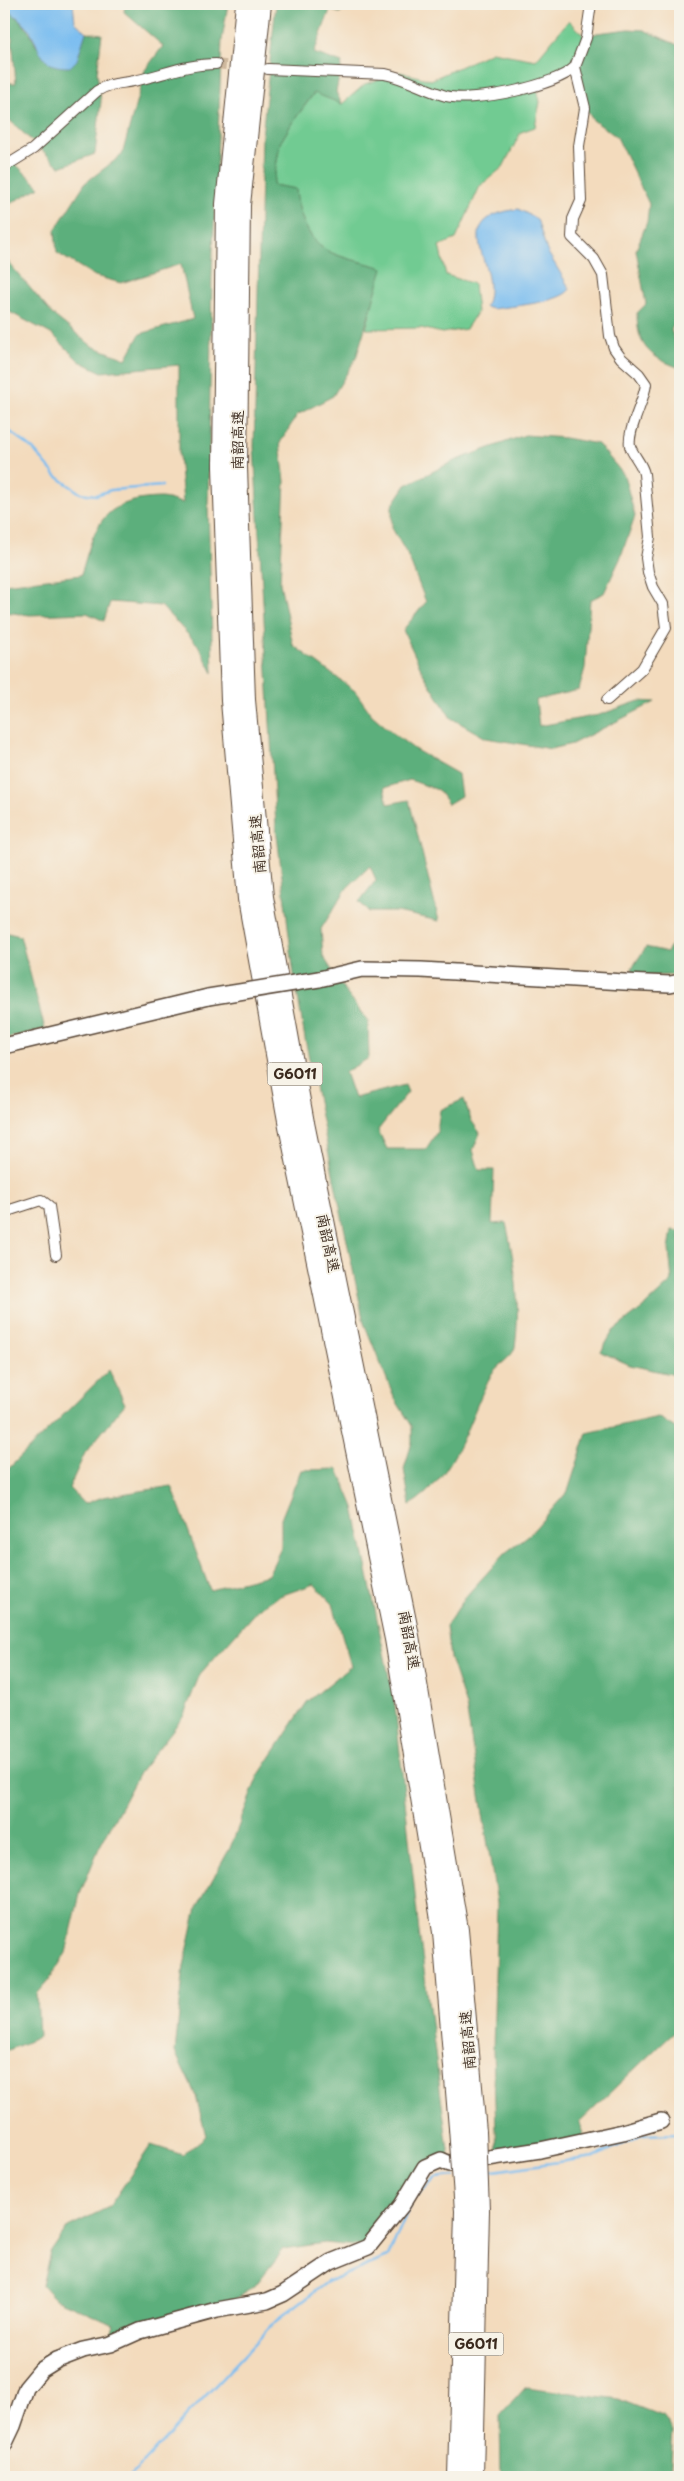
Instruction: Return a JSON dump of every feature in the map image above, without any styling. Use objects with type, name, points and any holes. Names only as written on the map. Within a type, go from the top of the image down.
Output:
[{"type":"highway","name":"南韶高速","points":[[246,4],[226,204],[223,467],[230,701],[248,899],[289,1126],[395,1639],[443,1932],[468,2130]]},
{"type":"highway","name":"南韶高速","points":[[261,4],[240,205],[237,467],[245,700],[262,897],[304,1123],[409,1636],[458,1930],[472,2210],[473,2477]]},
{"type":"highway","name":"南韶高速","points":[[458,2477],[472,2210]]},
{"type":"street","points":[[268,69],[385,74],[396,76],[448,97],[483,98],[568,74],[575,67],[586,38],[591,4]]},
{"type":"street","points":[[4,167],[33,149],[97,91],[107,85],[136,81],[196,64],[216,64]]},
{"type":"street","points":[[575,67],[585,108],[579,146],[581,201],[573,220],[572,236],[594,259],[604,275],[608,325],[614,348],[646,384],[630,440],[633,452],[642,466],[644,474],[650,537],[646,558],[653,587],[663,604],[666,628],[642,668],[607,700]]},
{"type":"street","points":[[4,1046],[208,997],[320,979],[362,969],[420,970],[670,984],[680,982]]},
{"type":"street","points":[[4,1212],[41,1200],[48,1206],[56,1255]]},
{"type":"street","points":[[4,2445],[13,2426],[26,2388],[40,2370],[57,2360],[83,2350],[111,2344],[140,2331],[222,2308],[267,2301],[283,2294],[331,2262],[368,2247],[402,2205],[424,2167],[432,2162],[441,2160],[450,2164],[540,2150],[623,2132],[661,2121]]},
{"type":"green space","points":[[125,4],[228,4],[222,40],[212,275],[208,505],[213,673],[198,645],[161,606],[110,602],[104,621],[87,613],[30,615],[4,612],[4,584],[81,575],[97,529],[104,518],[113,510],[125,504],[141,500],[164,498],[183,503],[179,454],[179,365],[102,372],[79,361],[53,335],[4,309],[4,257],[52,314],[92,346],[126,359],[140,334],[193,319],[181,264],[121,283],[95,276],[57,253],[55,230],[85,183],[122,155],[145,70],[163,46],[124,12]]},
{"type":"green space","points":[[276,4],[348,4],[340,13],[330,10],[314,53],[342,63],[336,92],[342,104],[314,93],[280,143],[273,185],[296,189],[298,206],[304,223],[308,232],[319,245],[339,256],[383,268],[356,358],[333,396],[297,415],[280,443],[285,481],[280,583],[293,645],[355,691],[372,715],[393,733],[414,749],[458,774],[461,796],[448,804],[438,790],[410,780],[384,788],[388,804],[409,800],[439,921],[397,912],[369,912],[359,902],[376,880],[370,866],[347,888],[321,929],[323,956],[347,994],[368,1021],[369,1058],[345,1072],[354,1098],[405,1085],[408,1092],[378,1130],[387,1149],[426,1149],[437,1132],[440,1110],[464,1099],[471,1120],[480,1133],[473,1150],[479,1170],[494,1170],[492,1224],[506,1223],[516,1285],[517,1332],[514,1351],[493,1371],[450,1463],[426,1493],[410,1505],[404,1469],[412,1442],[412,1426],[395,1399],[364,1323],[305,1039],[293,968],[276,827],[254,447],[262,136]]},
{"type":"green space","points":[[4,7],[19,19],[36,46],[77,60],[86,32],[102,34],[97,73],[101,101],[95,154],[60,167],[4,115],[4,83],[16,83],[12,38],[4,29]]},
{"type":"green space","points":[[569,20],[586,38],[575,67],[536,84],[540,102],[535,127],[521,132],[503,167],[480,186],[456,239],[439,246],[446,275],[474,284],[477,312],[466,329],[442,333],[421,328],[366,329],[382,268],[339,256],[319,245],[308,232],[304,223],[298,206],[296,189],[273,185],[280,143],[292,123],[315,92],[342,104],[365,84],[400,72],[431,80],[492,52],[536,60]]},
{"type":"green space","points":[[629,29],[644,30],[680,46],[680,312],[671,330],[680,354],[680,368],[669,364],[653,354],[642,342],[639,334],[637,313],[646,304],[636,250],[647,222],[649,204],[617,137],[593,120],[585,108],[576,77],[586,38],[597,33]]},
{"type":"green space","points":[[11,160],[40,187],[4,207],[4,163]]},
{"type":"green space","points":[[525,435],[565,438],[598,444],[624,475],[635,516],[620,559],[604,593],[590,600],[585,668],[579,690],[536,700],[539,726],[599,715],[639,701],[655,702],[572,744],[551,749],[486,738],[451,718],[424,675],[403,630],[426,602],[408,556],[392,528],[392,506],[406,485],[454,461]]},
{"type":"green space","points":[[680,930],[680,975],[635,976],[632,968],[646,947],[667,952]]},
{"type":"green space","points":[[4,932],[20,936],[45,1029],[4,1039]]},
{"type":"green space","points":[[672,1230],[680,1231],[680,1376],[630,1365],[601,1352],[613,1331],[645,1306],[672,1281],[669,1249]]},
{"type":"green space","points":[[109,1370],[125,1404],[85,1453],[69,1488],[84,1504],[103,1497],[172,1486],[210,1590],[268,1575],[281,1548],[281,1519],[301,1470],[338,1469],[354,1507],[395,1706],[419,1932],[450,2164],[441,2160],[368,2247],[324,2243],[284,2249],[254,2287],[217,2310],[109,2340],[114,2325],[55,2299],[42,2285],[50,2253],[68,2227],[109,2207],[151,2145],[183,2155],[206,2136],[196,2096],[175,2052],[184,1966],[197,1907],[230,1848],[258,1776],[307,1702],[351,1666],[333,1604],[314,1584],[277,1597],[258,1609],[200,1674],[183,1717],[139,1773],[99,1848],[80,1894],[66,1953],[50,1979],[37,1994],[39,2037],[4,2052],[4,1473]]},
{"type":"green space","points":[[658,1417],[680,1431],[680,2026],[579,2122],[585,2140],[497,2155],[493,2051],[497,1903],[466,1706],[450,1658],[446,1626],[467,1595],[505,1553],[530,1534],[568,1491],[587,1433]]},
{"type":"green space","points":[[526,2387],[618,2399],[664,2417],[673,2431],[670,2477],[501,2477],[500,2416]]},
{"type":"water","points":[[4,4],[73,4],[75,22],[86,32],[77,60],[70,67],[60,67],[47,62],[30,31],[4,7]]},
{"type":"water","points":[[518,209],[537,219],[547,251],[570,289],[557,298],[546,301],[493,309],[485,307],[489,292],[488,276],[480,247],[479,234],[483,223],[495,215]]},
{"type":"waterway","points":[[4,427],[33,449],[56,476],[80,493],[96,495],[111,490],[162,486]]},
{"type":"waterway","points":[[486,2172],[594,2157],[642,2135],[680,2134]]},
{"type":"waterway","points":[[416,2196],[436,2178],[455,2176]]},
{"type":"waterway","points":[[129,2477],[277,2320],[327,2282],[388,2257],[410,2205]]},
{"type":"tunnel","points":[[216,64],[242,67]]}]
